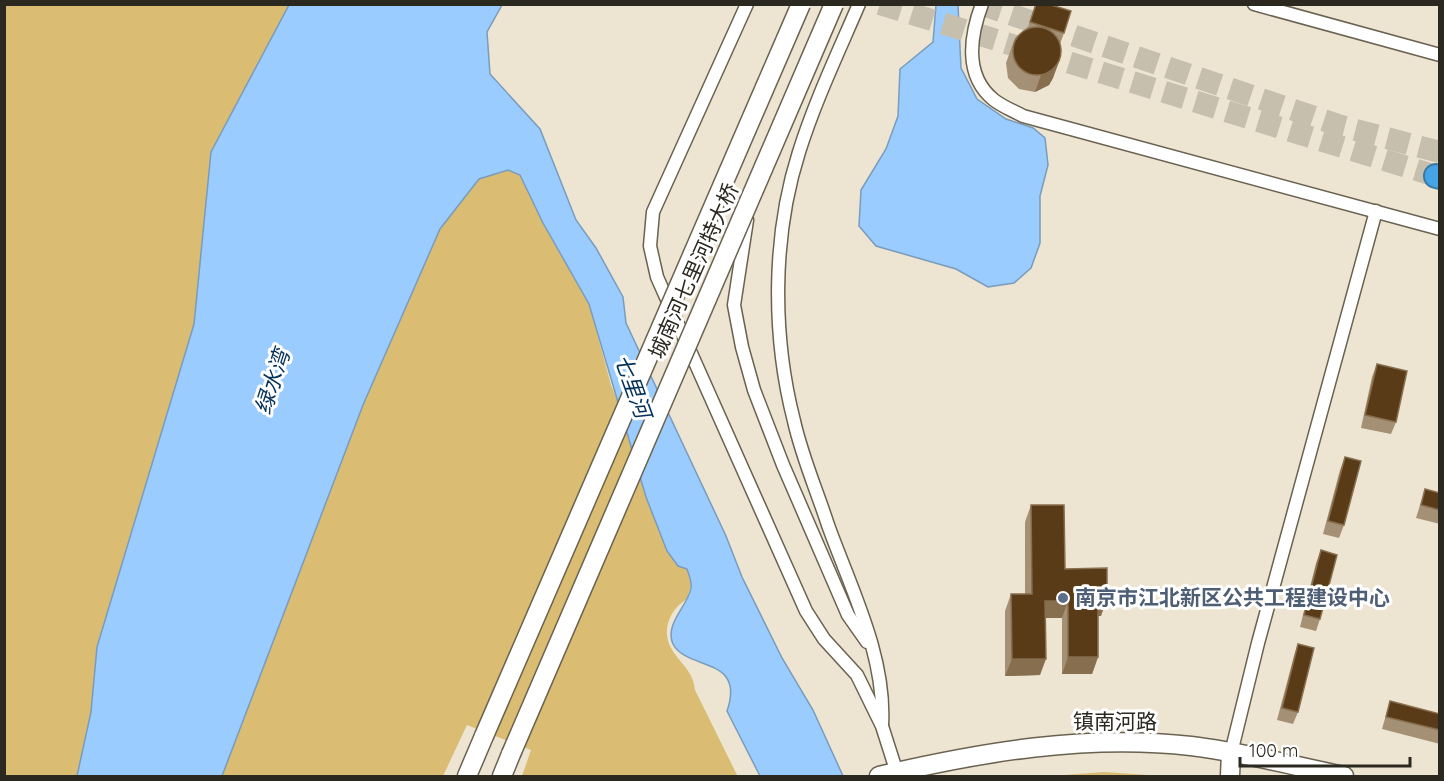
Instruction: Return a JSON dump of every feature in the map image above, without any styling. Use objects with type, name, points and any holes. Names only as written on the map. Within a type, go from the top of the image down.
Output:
[{"type":"main road","name":"城南河七里河特大桥","points":[[467,777],[801,4]]},
{"type":"main road","name":"城南河七里河特大桥","points":[[502,777],[834,4]]},
{"type":"main road","name":"镇南河路","points":[[887,775],[978,756],[1055,745],[1124,742],[1191,746],[1344,777]]},
{"type":"main road","points":[[1230,777],[1232,753]]},
{"type":"street","points":[[747,4],[653,212],[650,246],[657,277],[806,611],[824,639],[857,675],[882,726]]},
{"type":"street","points":[[859,4],[798,154],[786,206],[779,307],[780,342],[794,423],[874,653],[883,705],[882,726],[887,775]]},
{"type":"street","points":[[982,4],[975,23],[970,51],[976,75],[993,99],[1023,116],[1440,229]]},
{"type":"street","points":[[1254,4],[1440,55]]},
{"type":"street","points":[[752,195],[736,274],[734,305],[754,390],[848,615],[874,653]]},
{"type":"street","points":[[1232,753],[1258,643],[1376,211]]},
{"type":"shaded area","points":[[4,5],[289,5],[211,152],[194,324],[97,647],[91,712],[77,776],[5,776]]},
{"type":"shaded area","points":[[508,170],[520,175],[543,223],[589,304],[611,385],[687,569],[691,585],[687,599],[676,608],[669,620],[668,641],[692,677],[695,690],[737,775],[522,776],[531,750],[467,725],[443,776],[222,776],[363,405],[440,229],[479,179]]},
{"type":"shaded area","points":[[1104,772],[1163,776],[1051,776]]},
{"type":"water","points":[[289,5],[502,5],[487,32],[490,74],[540,129],[576,220],[596,248],[623,297],[626,323],[726,536],[742,577],[782,658],[813,710],[843,776],[760,776],[727,711],[731,693],[729,681],[712,667],[680,652],[673,644],[671,637],[674,622],[691,588],[687,569],[678,566],[667,551],[646,497],[589,304],[543,223],[520,175],[508,170],[479,179],[440,229],[363,405],[222,776],[77,776],[91,712],[97,647],[194,324],[211,152]]},
{"type":"water","points":[[936,5],[958,5],[961,68],[977,99],[1006,119],[1033,128],[1045,138],[1048,165],[1040,196],[1040,243],[1031,268],[1014,283],[988,287],[956,269],[876,246],[859,226],[861,190],[886,149],[898,116],[900,69],[933,42]]},
{"type":"building","points":[[1036,4],[1048,4],[1071,11],[1064,33],[1030,22]]},
{"type":"building","points":[[1032,27],[1042,27],[1054,34],[1061,46],[1061,56],[1054,68],[1042,75],[1032,75],[1017,64],[1013,56],[1013,46],[1024,31]]},
{"type":"building","points":[[1377,364],[1407,371],[1396,422],[1365,415]]},
{"type":"building","points":[[1345,457],[1361,461],[1344,525],[1328,521]]},
{"type":"building","points":[[1425,489],[1440,493],[1440,510],[1421,505]]},
{"type":"building","name":"南京市江北新区公共工程建设中心","points":[[1031,505],[1064,505],[1065,569],[1107,568],[1107,599],[1098,599],[1098,657],[1068,657],[1068,601],[1045,601],[1046,659],[1012,659],[1011,594],[1032,594]]},
{"type":"building","points":[[1321,550],[1337,555],[1320,619],[1304,615]]},
{"type":"building","points":[[1298,644],[1314,648],[1298,712],[1282,708]]},
{"type":"building","points":[[1390,701],[1440,714],[1440,730],[1386,717]]},
{"type":"tunnel","points":[[880,4],[1436,176]]},
{"type":"tunnel","points":[[980,4],[1341,126],[1440,152]]},
{"type":"place","name":"南京市江北新区公共工程建设中心","points":[[1063,598]]},
{"type":"water label","name":"绿水湾","points":[[272,382]]},
{"type":"water label","name":"七里河","points":[[633,386]]}]
